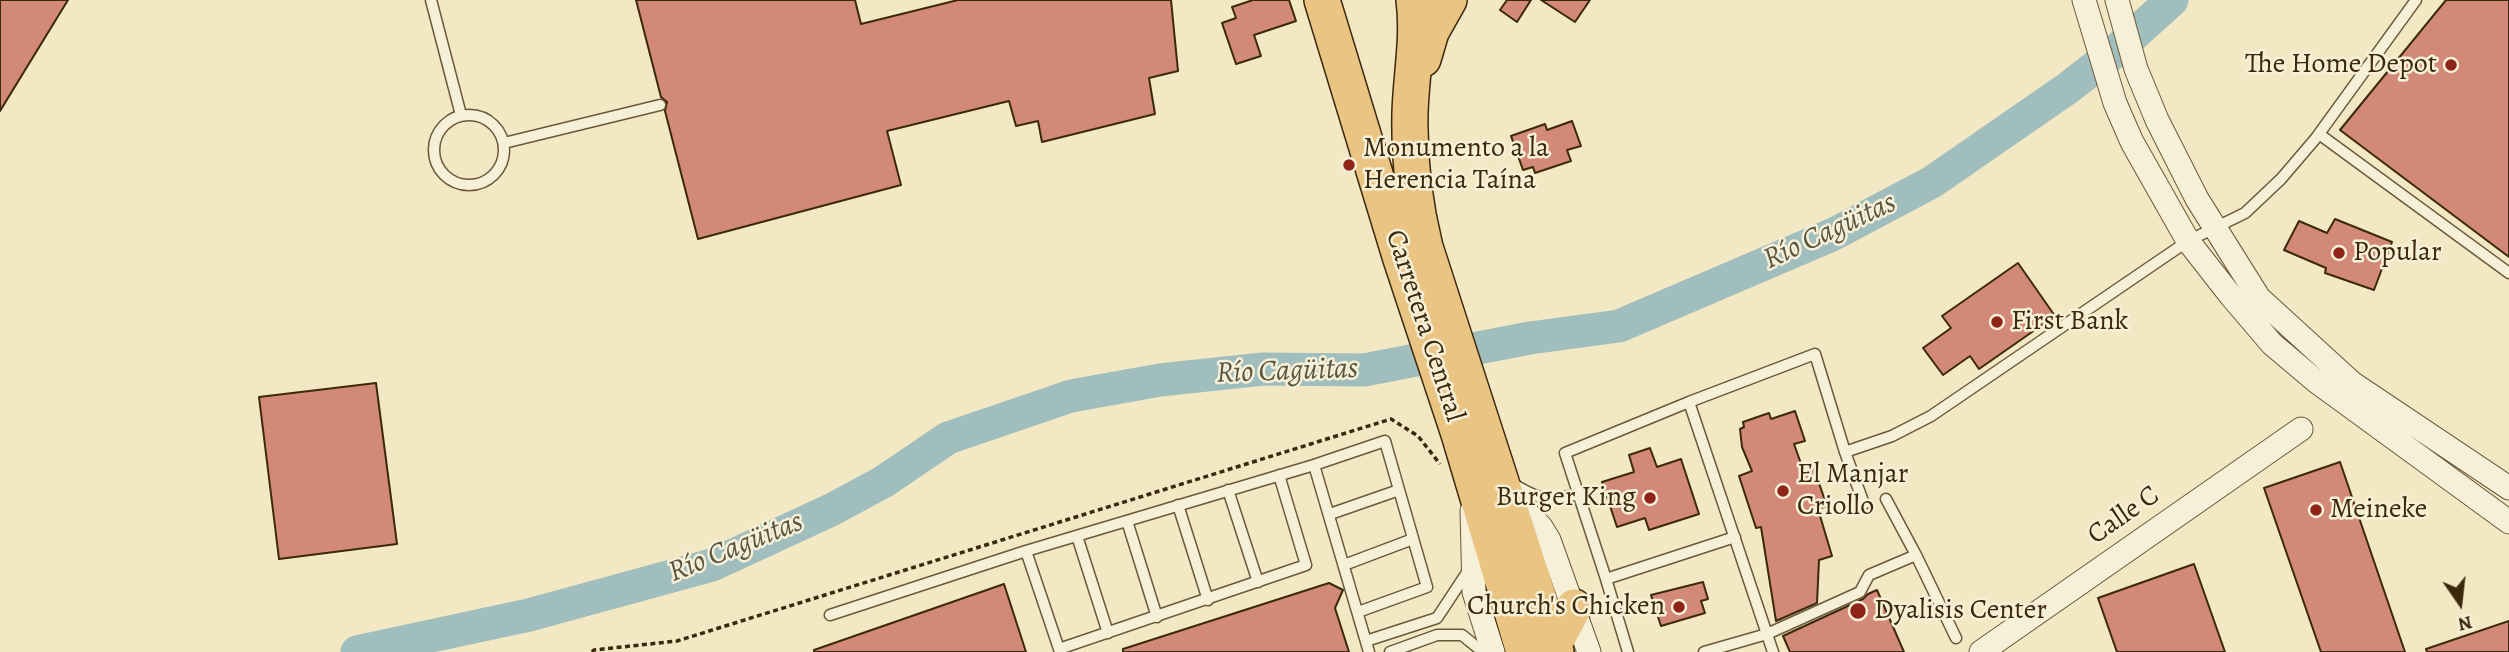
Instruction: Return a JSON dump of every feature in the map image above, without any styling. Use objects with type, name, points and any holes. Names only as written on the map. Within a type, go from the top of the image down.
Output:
[{"type":"main road","name":"Carretera Central","points":[[1322,0],[1482,454],[1544,650]]},
{"type":"main road","name":"Carretera Central","points":[[1413,252],[1415,207],[1410,113],[1414,68],[1414,0]]},
{"type":"main road","points":[[1410,113],[1431,32],[1449,0]]},
{"type":"main road","points":[[1544,650],[1574,607]]},
{"type":"street","points":[[2084,0],[2112,92],[2132,142],[2188,241],[2272,344],[2317,382],[2509,522]]},
{"type":"street","points":[[2117,0],[2136,69],[2157,120],[2196,199],[2259,298],[2352,383],[2509,488]]},
{"type":"street","name":"Calle C","points":[[1981,652],[2301,429]]},
{"type":"street","points":[[1482,454],[1473,563],[1474,592],[1493,652]]},
{"type":"street","points":[[1482,454],[1514,500],[1541,527],[1549,540],[1589,652]]},
{"type":"lane","points":[[432,0],[461,116]]},
{"type":"lane","points":[[1845,452],[1892,436],[1931,416],[2188,241],[2245,213],[2281,179],[2319,134],[2416,0]]},
{"type":"lane","points":[[504,143],[660,105]]},
{"type":"lane","points":[[475,115],[488,120],[499,130],[504,143],[505,155],[501,167],[482,183],[456,183],[443,174],[436,162],[434,147],[438,133],[447,122],[461,116],[475,115]]},
{"type":"lane","points":[[2319,134],[2509,273]]},
{"type":"lane","points":[[1628,652],[1565,453],[1815,354],[1864,505]]},
{"type":"lane","points":[[1689,402],[1773,652]]},
{"type":"lane","points":[[830,615],[1026,551],[1314,465],[1385,441],[1427,587],[1357,612]]},
{"type":"lane","points":[[1482,454],[1534,497],[1550,500],[1580,494]]},
{"type":"lane","points":[[1314,465],[1367,647],[1437,618],[1473,563]]},
{"type":"lane","points":[[1026,551],[1059,649],[1306,565],[1279,475]]},
{"type":"lane","points":[[1228,489],[1258,582]]},
{"type":"lane","points":[[1330,514],[1399,490]]},
{"type":"lane","points":[[1886,499],[1956,638]]},
{"type":"lane","points":[[1178,505],[1208,600]]},
{"type":"lane","points":[[1127,521],[1157,617]]},
{"type":"lane","points":[[1077,536],[1108,633]]},
{"type":"lane","points":[[1606,579],[1735,537]]},
{"type":"lane","points":[[1344,565],[1413,539]]},
{"type":"lane","points":[[1704,652],[1767,634],[1860,592],[1869,575],[1916,555]]},
{"type":"lane","points":[[1390,652],[1437,635],[1462,635],[1483,652]]},
{"type":"building","points":[[0,0],[68,0],[0,111]]},
{"type":"building","points":[[636,0],[855,0],[861,24],[958,0],[1171,0],[1178,71],[1149,78],[1155,114],[1042,142],[1038,121],[1016,126],[1009,101],[887,131],[901,185],[698,239],[665,111],[667,102],[661,97]]},
{"type":"building","points":[[1253,0],[1289,0],[1296,21],[1254,35],[1261,56],[1236,64],[1222,23],[1236,18],[1232,7]]},
{"type":"building","points":[[1507,0],[1531,0],[1517,22],[1500,10]]},
{"type":"building","points":[[1541,0],[1590,0],[1575,22]]},
{"type":"building","name":"The Home Depot","points":[[2446,0],[2509,0],[2509,257],[2340,130]]},
{"type":"building","points":[[1572,121],[1581,146],[1567,150],[1571,161],[1535,173],[1533,167],[1523,170],[1511,136],[1545,124],[1547,130]]},
{"type":"building","name":"Popular","points":[[2335,219],[2392,242],[2374,290],[2325,273],[2326,268],[2284,250],[2299,221],[2327,233]]},
{"type":"building","name":"First Bank","points":[[2018,263],[2055,316],[1979,369],[1970,356],[1943,375],[1923,348],[1951,328],[1942,316]]},
{"type":"building","points":[[376,383],[397,544],[279,559],[259,397]]},
{"type":"building","points":[[1795,411],[1805,441],[1794,444],[1804,472],[1814,469],[1827,506],[1818,509],[1832,556],[1819,560],[1817,603],[1776,621],[1761,527],[1756,528],[1739,476],[1752,471],[1742,447],[1740,429],[1744,427],[1743,422],[1769,413],[1771,419]]},
{"type":"building","name":"Burger King","points":[[1650,448],[1657,467],[1681,459],[1699,514],[1649,530],[1645,518],[1617,527],[1602,482],[1634,472],[1629,455]]},
{"type":"building","points":[[2340,462],[2405,652],[2321,652],[2264,488]]},
{"type":"building","points":[[2194,564],[2225,652],[2117,652],[2098,598]]},
{"type":"building","name":"Church's Chicken","points":[[1703,582],[1708,599],[1701,601],[1705,613],[1661,626],[1651,595]]},
{"type":"building","points":[[1329,583],[1343,590],[1335,608],[1349,652],[1123,652],[1123,649]]},
{"type":"building","points":[[1004,584],[1026,652],[814,652],[814,650]]},
{"type":"building","name":"Dyalisis Center","points":[[1877,590],[1904,652],[1790,652],[1783,636]]},
{"type":"building","points":[[2509,621],[2509,652],[2427,652],[2426,649]]},
{"type":"waterway","name":"Río Cagüitas","points":[[357,652],[529,615],[712,565],[831,510],[883,482],[948,438],[1071,396],[1160,380],[1263,369],[1364,370],[1530,338],[1619,326],[1834,234],[1932,182],[2068,88],[2118,49],[2172,0]]},
{"type":"place","name":"The Home Depot","points":[[2451,65]]},
{"type":"place","name":"Monumento a la Herencia Taína","points":[[1349,165]]},
{"type":"place","name":"Popular","points":[[2339,253]]},
{"type":"place","name":"First Bank","points":[[1997,322]]},
{"type":"place","name":"El Manjar Criollo","points":[[1783,491]]},
{"type":"place","name":"Burger King","points":[[1650,498]]},
{"type":"place","name":"Meineke","points":[[2316,510]]},
{"type":"place","name":"Church's Chicken","points":[[1679,607]]},
{"type":"place","name":"Dyalisis Center","points":[[1858,611]]}]
